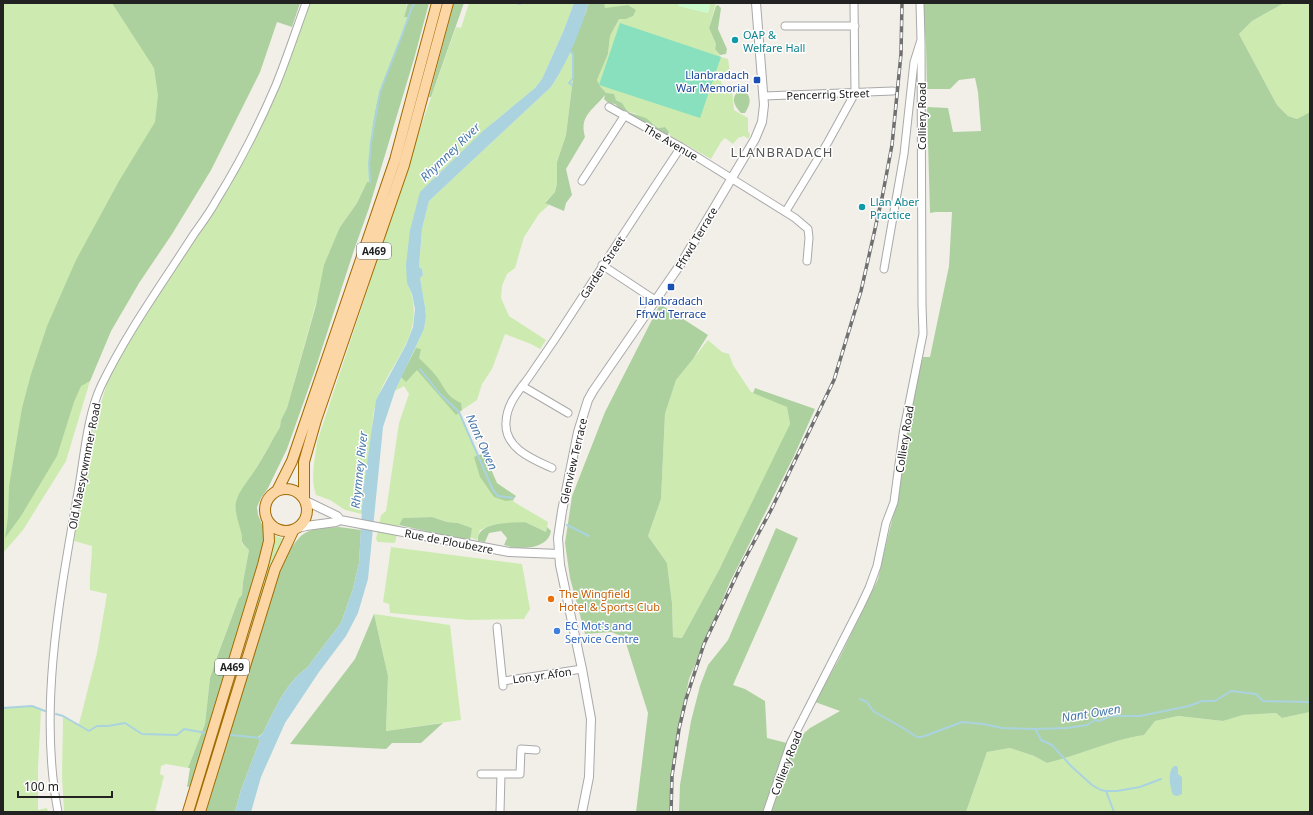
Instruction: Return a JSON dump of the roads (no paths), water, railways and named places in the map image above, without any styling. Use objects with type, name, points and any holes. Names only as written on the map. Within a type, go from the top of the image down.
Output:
[{"type":"main road","name":"A469","points":[[277,491],[292,461],[394,160],[437,3]]},
{"type":"main road","name":"A469","points":[[305,500],[304,462],[316,420],[404,165],[448,3]]},
{"type":"main road","points":[[289,489],[300,493],[305,500],[308,509],[307,517],[303,524],[296,529],[286,532],[272,527],[268,521],[265,515],[267,501],[271,495],[277,491],[289,489]]},
{"type":"main road","name":"A469","points":[[188,812],[263,565],[269,541],[268,521]]},
{"type":"main road","name":"A469","points":[[200,812],[275,568],[296,529]]},
{"type":"street","name":"Old Maesycwmmer Road","points":[[58,812],[54,791],[49,741],[53,654],[68,552],[86,447],[100,389],[120,348],[216,203],[247,145],[276,84],[306,3]]},
{"type":"street","name":"Ffrwd Terrace","points":[[656,298],[682,262],[747,154],[762,122],[764,113],[764,96],[756,3]]},
{"type":"street","points":[[786,211],[828,142],[855,93],[854,3]]},
{"type":"street","name":"Colliery Road","points":[[767,812],[792,742],[869,588],[877,566],[886,523],[894,502],[903,434],[923,334],[920,3]]},
{"type":"street","points":[[785,26],[855,26]]},
{"type":"street","points":[[884,269],[906,138],[914,62],[921,40]]},
{"type":"street","name":"Pencerrig Street","points":[[764,96],[892,91]]},
{"type":"street","name":"The Avenue","points":[[609,107],[681,147],[757,195],[786,211],[808,229],[809,238],[807,261]]},
{"type":"street","points":[[582,181],[625,115]]},
{"type":"street","name":"Garden Street","points":[[552,468],[530,458],[518,449],[510,438],[506,422],[510,403],[555,339],[602,265],[681,147]]},
{"type":"street","points":[[602,265],[656,298]]},
{"type":"street","name":"Glenview Terrace","points":[[582,812],[589,777],[591,719],[559,554],[558,538],[578,432],[588,400],[602,376],[656,298]]},
{"type":"street","points":[[522,386],[568,413]]},
{"type":"street","name":"Rue de Ploubezre","points":[[305,500],[337,516],[340,520]]},
{"type":"street","name":"Rue de Ploubezre","points":[[296,529],[340,520],[509,552],[559,554]]},
{"type":"street","name":"Lon yr Afon","points":[[498,627],[503,683],[582,669]]},
{"type":"street","points":[[481,774],[520,774],[521,749],[536,750]]},
{"type":"street","points":[[500,774],[500,812]]},
{"type":"water","points":[[574,3],[588,3],[586,13],[573,46],[551,87],[429,201],[422,229],[419,267],[422,269],[423,275],[420,278],[426,317],[424,329],[395,391],[383,427],[368,579],[358,613],[346,636],[319,672],[285,723],[261,777],[251,812],[235,812],[241,790],[260,740],[258,738],[263,733],[276,706],[287,689],[307,668],[341,623],[353,589],[359,563],[363,491],[376,400],[406,345],[413,327],[415,309],[412,294],[407,283],[406,265],[410,230],[420,192],[483,131],[535,88],[542,79]]},
{"type":"water","points":[[1174,766],[1177,766],[1178,774],[1182,777],[1182,794],[1177,796],[1173,795],[1170,784],[1170,772]]},
{"type":"waterway","points":[[370,182],[369,164],[371,142],[380,92],[412,7],[415,3]]},
{"type":"waterway","points":[[570,51],[573,54],[573,78],[569,83],[572,85]]},
{"type":"waterway","name":"Nant Owen","points":[[420,369],[440,394],[459,412],[493,490],[498,496],[513,498]]},
{"type":"waterway","name":"Nant Owen","points":[[567,525],[589,536]]},
{"type":"waterway","name":"Nant Owen","points":[[860,699],[867,702],[873,711],[917,737],[922,737],[962,722],[1002,728],[1067,728],[1087,725],[1095,720],[1099,721],[1111,716],[1140,716],[1189,706],[1202,701],[1215,701],[1231,691],[1256,694],[1263,701],[1310,702]]},
{"type":"waterway","points":[[3,708],[32,706],[45,711]]},
{"type":"waterway","points":[[56,714],[63,716],[89,731],[97,726],[125,723],[142,734],[177,735],[184,729],[206,733]]},
{"type":"waterway","points":[[1036,730],[1041,740],[1052,745],[1071,766],[1092,785],[1101,790],[1117,791],[1140,787],[1161,779]]},
{"type":"waterway","points":[[231,735],[260,738]]},
{"type":"waterway","points":[[1106,791],[1114,812]]},
{"type":"railway","points":[[671,812],[672,776],[679,729],[686,699],[704,644],[741,566],[771,510],[834,380],[861,291],[882,198],[892,145],[901,54],[902,3]]},
{"type":"place","name":"OAP & Welfare Hall","points":[[735,40]]},
{"type":"place","name":"Llanbradach War Memorial","points":[[757,80]]},
{"type":"place","name":"Llan Aber Practice","points":[[862,207]]},
{"type":"place","name":"Llanbradach Ffrwd Terrace","points":[[671,287]]},
{"type":"place","name":"The Wingfield Hotel & Sports Club","points":[[551,599]]},
{"type":"place","name":"EC Mot's and Service Centre","points":[[557,631]]},
{"type":"district","name":"LLANBRADACH","points":[[782,152]]},
{"type":"water label","name":"Rhymney River","points":[[450,152]]},
{"type":"water label","name":"Rhymney River","points":[[359,470]]}]
